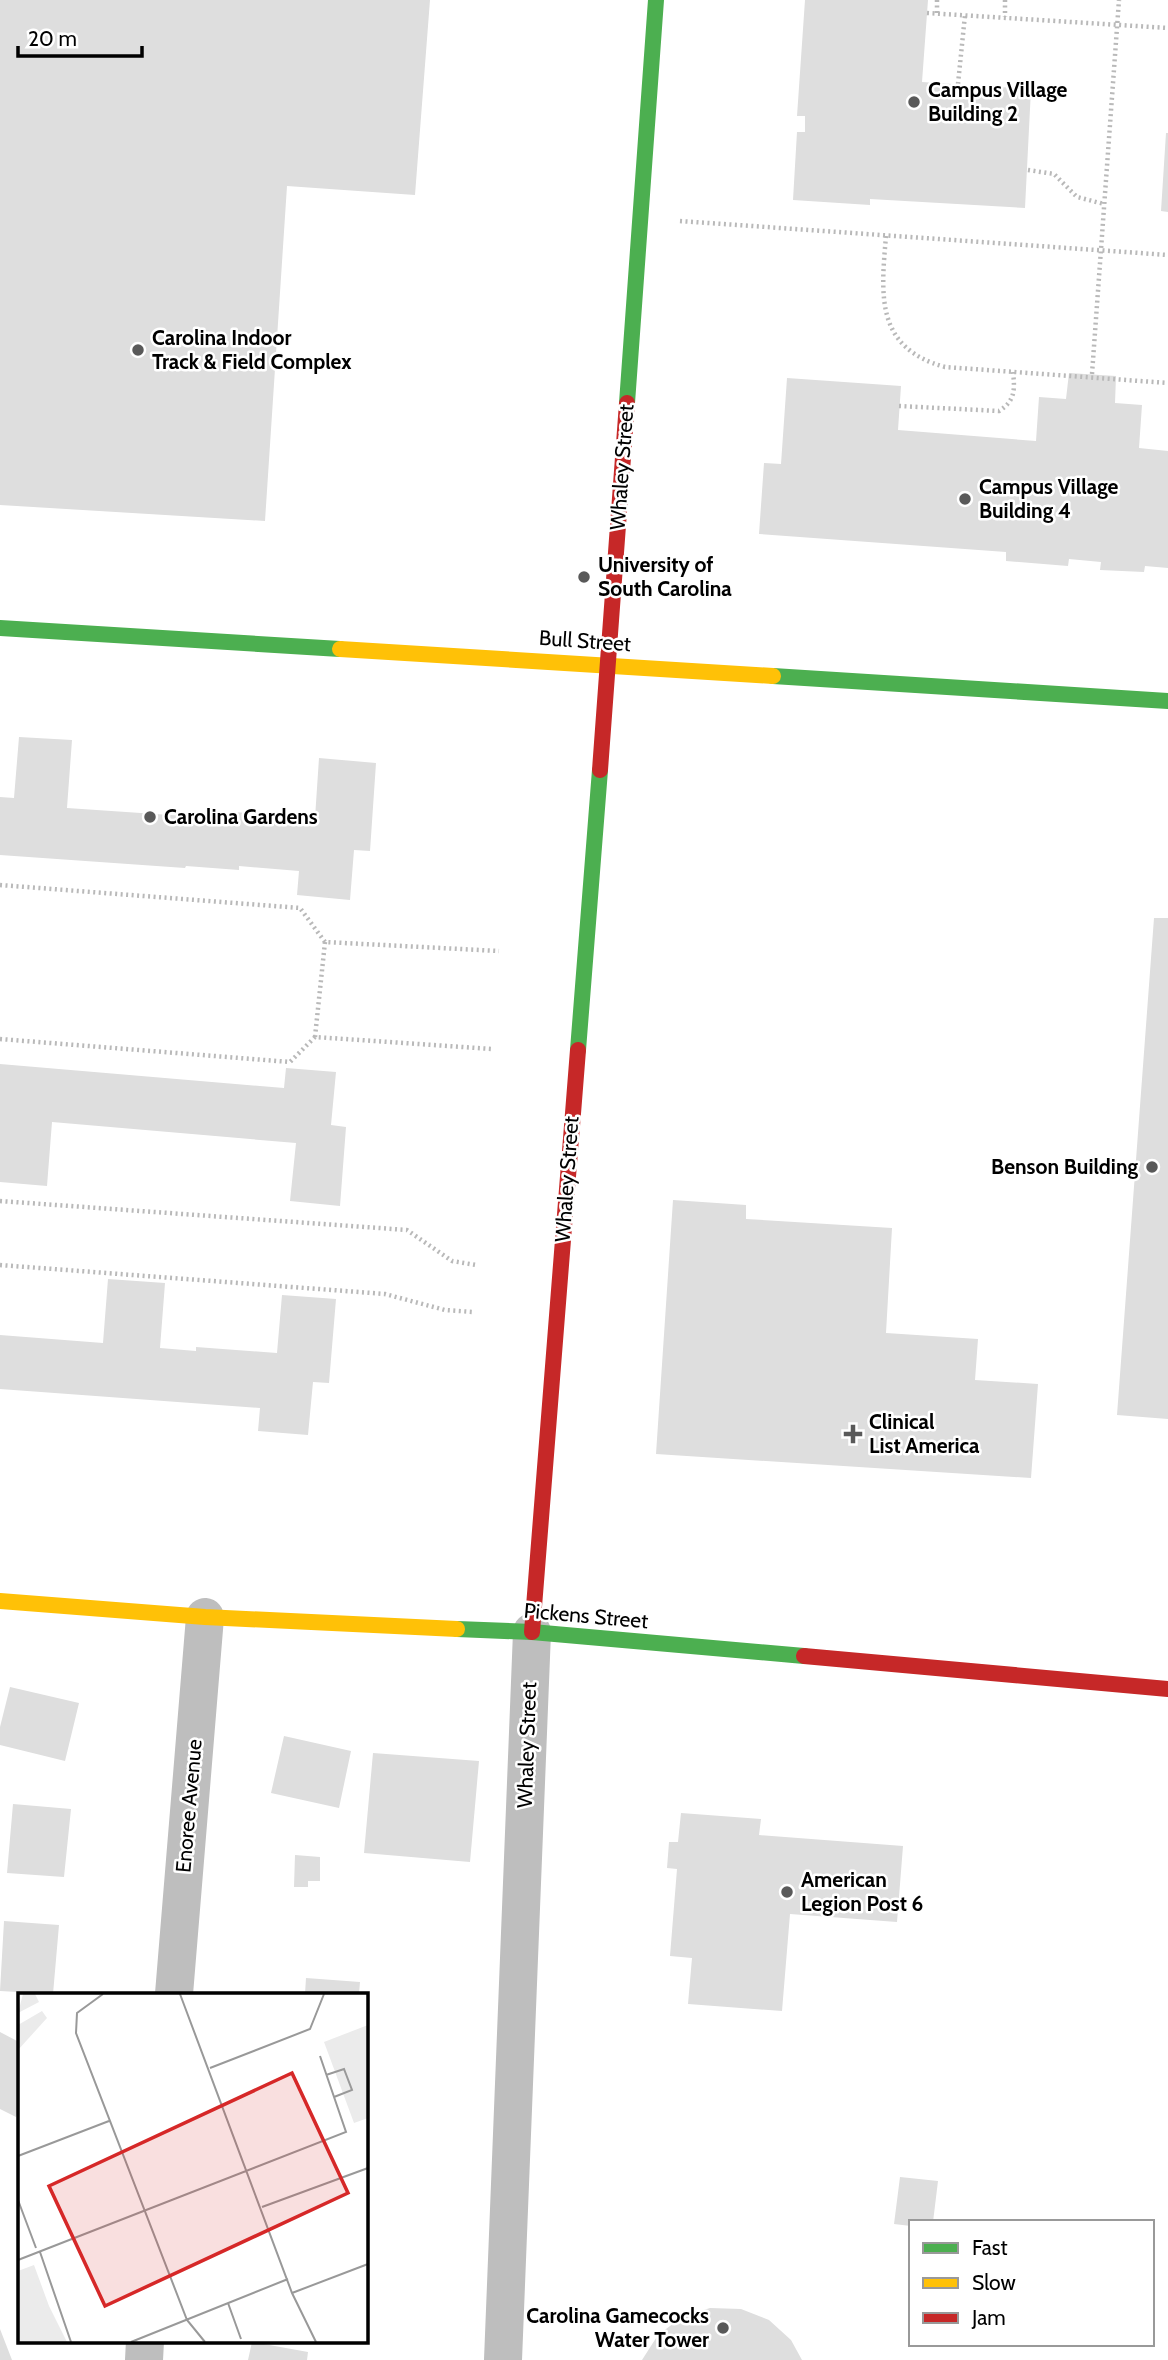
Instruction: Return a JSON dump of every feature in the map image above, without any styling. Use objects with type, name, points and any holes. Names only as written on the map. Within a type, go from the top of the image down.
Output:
[{"type":"street","name":"Whaley Street","points":[[503,2360],[532,1632],[608,664],[656,0]]},
{"type":"street","name":"Bull Street","points":[[0,628],[1168,701]]},
{"type":"street","name":"Pickens Street","points":[[0,1601],[205,1617],[532,1632],[1168,1689]]},
{"type":"street","name":"Enoree Avenue","points":[[174,1993],[205,1617]]},
{"type":"street","points":[[144,2360],[145,2342]]},
{"type":"path","points":[[937,0],[937,13]]},
{"type":"path","points":[[1005,0],[1005,17]]},
{"type":"path","points":[[1092,374],[1119,0]]},
{"type":"path","points":[[927,12],[1168,28]]},
{"type":"path","points":[[958,84],[965,15]]},
{"type":"path","points":[[1028,170],[1054,174],[1077,197],[1104,204]]},
{"type":"path","points":[[677,221],[1168,255]]},
{"type":"path","points":[[886,236],[882,301],[887,320],[903,345],[926,362],[945,367],[1168,383]]},
{"type":"path","points":[[899,406],[999,411],[1009,405],[1015,392],[1013,372]]},
{"type":"path","points":[[0,885],[300,908],[325,943],[316,1037],[290,1062],[0,1039]]},
{"type":"path","points":[[325,943],[499,951]]},
{"type":"path","points":[[316,1037],[492,1049]]},
{"type":"path","points":[[0,1201],[407,1230],[452,1261],[476,1265]]},
{"type":"path","points":[[0,1265],[384,1294],[445,1310],[473,1312]]},
{"type":"building","name":"Carolina Indoor Track & Field Complex","points":[[0,0],[430,0],[415,195],[287,186],[265,521],[0,505]]},
{"type":"building","name":"Campus Village Building 2","points":[[805,0],[928,0],[922,82],[1031,89],[1025,208],[870,199],[870,205],[793,200],[797,132],[805,132],[805,116],[797,116]]},
{"type":"building","points":[[1168,133],[1168,212],[1161,211]]},
{"type":"building","name":"Campus Village Building 4","points":[[1069,373],[1116,376],[1115,403],[1142,405],[1139,448],[1168,451],[1168,568],[1145,566],[1144,572],[1100,570],[1101,562],[1069,559],[1068,566],[1006,561],[1006,552],[759,534],[764,463],[781,464],[787,378],[901,386],[898,430],[1036,441],[1039,397],[1066,399]]},
{"type":"building","name":"Carolina Gardens","points":[[19,737],[72,740],[67,808],[185,816],[186,813],[234,816],[234,812],[315,818],[319,758],[376,763],[370,851],[354,850],[350,900],[297,895],[299,871],[239,866],[239,870],[185,868],[0,855],[0,797],[14,798]]},
{"type":"building","name":"Benson Building","points":[[1154,918],[1168,918],[1168,1419],[1117,1415]]},
{"type":"building","points":[[0,1064],[284,1088],[286,1068],[336,1072],[331,1125],[346,1127],[340,1206],[290,1201],[296,1143],[52,1122],[47,1186],[0,1182]]},
{"type":"building","points":[[673,1200],[746,1205],[746,1219],[892,1228],[886,1333],[978,1339],[975,1380],[1038,1384],[1031,1478],[656,1454]]},
{"type":"building","points":[[108,1279],[165,1283],[160,1348],[196,1351],[196,1347],[277,1353],[282,1295],[336,1299],[329,1383],[313,1382],[308,1435],[258,1431],[260,1408],[0,1389],[0,1335],[103,1343]]},
{"type":"building","points":[[10,1687],[79,1703],[65,1761],[0,1745],[0,1727]]},
{"type":"building","points":[[284,1736],[351,1751],[339,1808],[271,1793]]},
{"type":"building","points":[[373,1753],[479,1761],[470,1862],[364,1853]]},
{"type":"building","points":[[13,1804],[71,1809],[64,1877],[7,1873]]},
{"type":"building","name":"American Legion Post 6","points":[[681,1813],[761,1819],[759,1835],[903,1846],[897,1922],[790,1914],[782,2011],[688,2004],[692,1958],[670,1956],[677,1869],[667,1868],[669,1842],[678,1842]]},
{"type":"building","points":[[295,1855],[320,1857],[320,1881],[308,1881],[308,1887],[294,1887]]},
{"type":"building","points":[[4,1921],[59,1925],[53,1993],[0,1991]]},
{"type":"building","points":[[306,1978],[360,1982],[359,1993],[305,1993]]},
{"type":"building","points":[[0,2032],[18,2041],[18,2113],[16,2117],[0,2109]]},
{"type":"building","points":[[900,2177],[938,2181],[933,2220],[909,2220],[909,2226],[894,2224]]},
{"type":"building","name":"Carolina Gamecocks Water Tower","points":[[710,2308],[741,2309],[769,2320],[791,2340],[802,2360],[642,2360],[658,2335],[682,2317]]},
{"type":"building","points":[[0,2329],[12,2360],[0,2360]]},
{"type":"building","points":[[252,2342],[308,2352],[307,2360],[248,2360]]},
{"type":"traffic: fast","points":[[627,403],[656,0]]},
{"type":"traffic: fast","points":[[0,628],[340,649]]},
{"type":"traffic: fast","points":[[773,676],[1168,701]]},
{"type":"traffic: fast","points":[[578,1050],[600,770]]},
{"type":"traffic: fast","points":[[457,1629],[532,1632],[804,1656]]},
{"type":"traffic: slow","points":[[340,649],[773,676]]},
{"type":"traffic: slow","points":[[0,1601],[205,1617],[457,1629]]},
{"type":"traffic: jam","points":[[600,770],[627,403]]},
{"type":"traffic: jam","points":[[532,1632],[578,1050]]},
{"type":"traffic: jam","points":[[804,1656],[1168,1689]]},
{"type":"place","name":"Campus Village Building 2","points":[[914,102]]},
{"type":"place","name":"Carolina Indoor Track & Field Complex","points":[[138,350]]},
{"type":"place","name":"Campus Village Building 4","points":[[965,499]]},
{"type":"place","name":"University of South Carolina","points":[[584,577]]},
{"type":"place","name":"Carolina Gardens","points":[[150,817]]},
{"type":"place","name":"Benson Building","points":[[1152,1167]]},
{"type":"place","name":"Clinical List America","points":[[853,1434]]},
{"type":"place","name":"American Legion Post 6","points":[[787,1892]]},
{"type":"place","name":"Carolina Gamecocks Water Tower","points":[[723,2328]]}]
